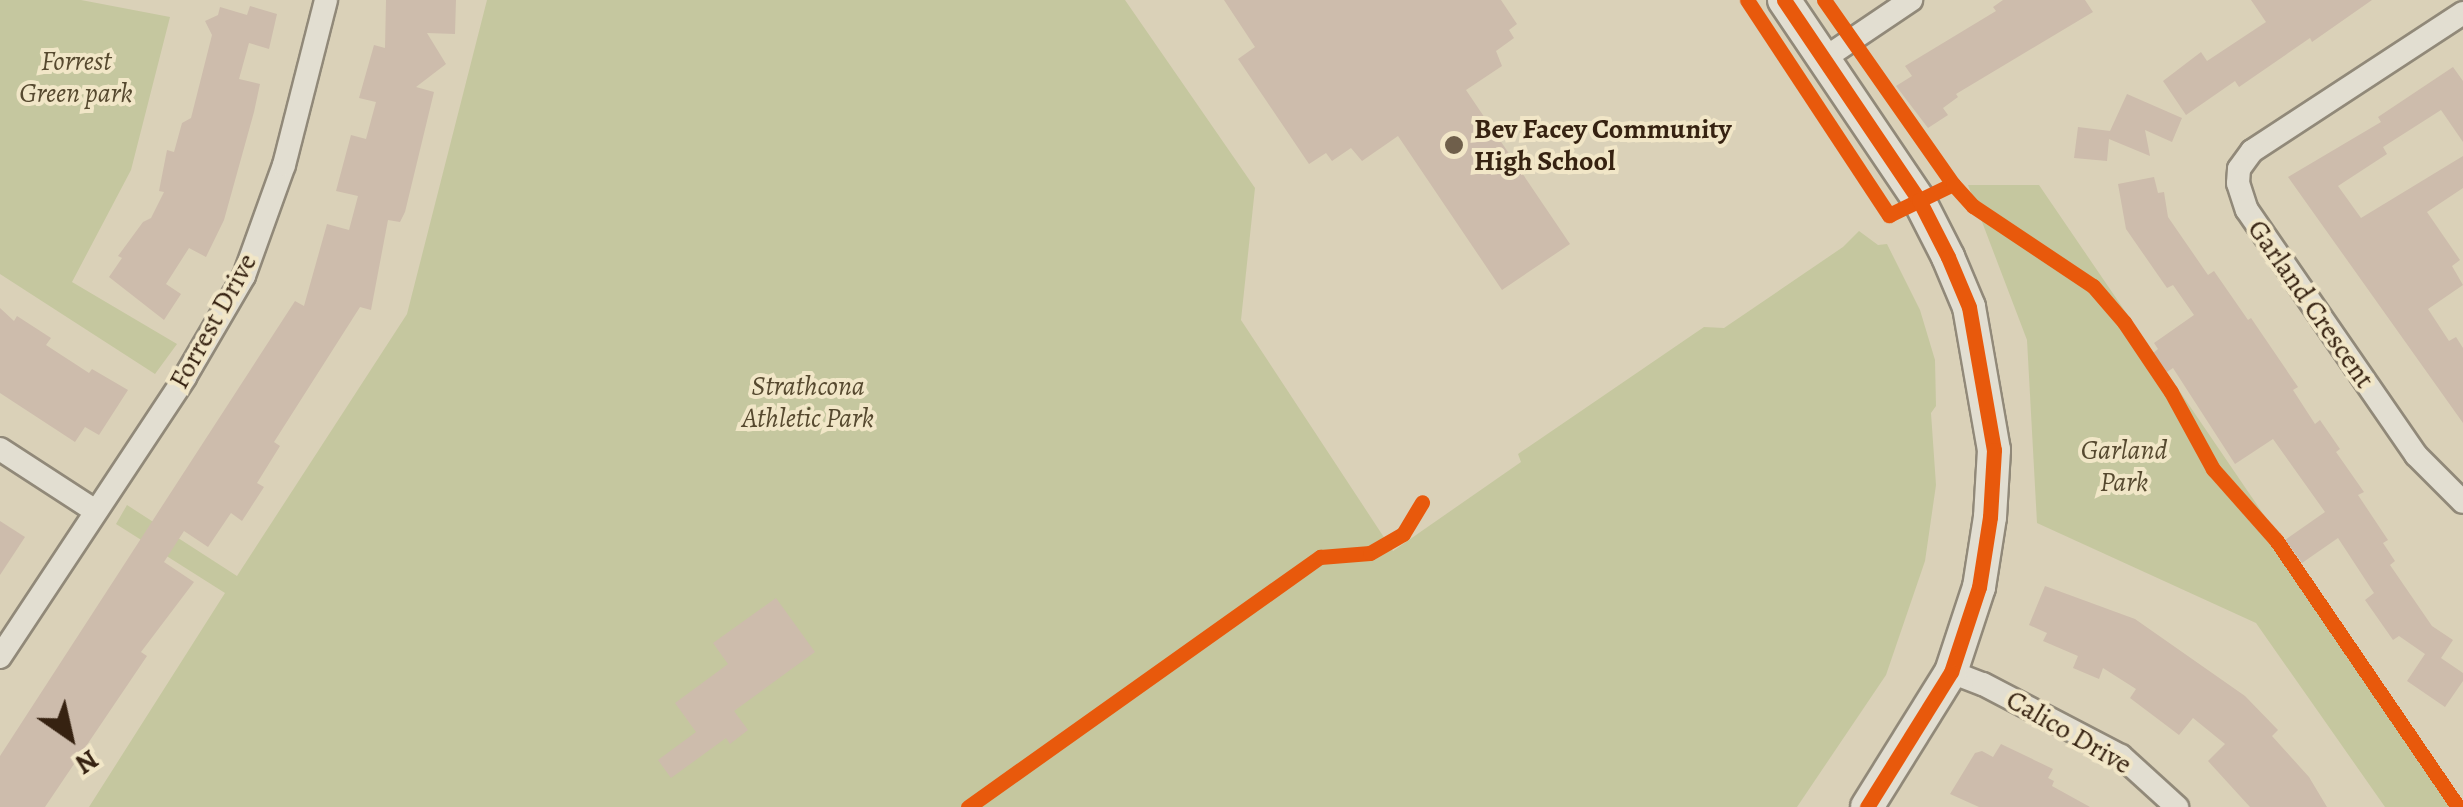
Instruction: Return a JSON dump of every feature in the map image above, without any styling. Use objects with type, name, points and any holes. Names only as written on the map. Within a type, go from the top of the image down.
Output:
[{"type":"street","name":"Forrest Drive","points":[[0,657],[185,376],[244,276],[284,165],[326,0]]},
{"type":"street","points":[[1784,0],[1919,200],[1948,257],[1969,307],[1984,374],[1994,450],[1990,517],[1979,587],[1951,672],[1867,807]]},
{"type":"street","points":[[1825,58],[1911,0]]},
{"type":"street","name":"Garland Crescent","points":[[2463,13],[2252,151],[2240,170],[2238,184],[2247,210],[2416,455],[2463,502]]},
{"type":"street","points":[[0,449],[94,510]]},
{"type":"street","name":"Calico Drive","points":[[1951,672],[1983,684],[2122,756],[2178,807]]},
{"type":"green space","name":"Forrest Green park","points":[[0,0],[81,0],[170,17],[131,170],[72,282],[177,344],[155,374],[0,274]]},
{"type":"green space","name":"Strathcona Athletic Park","points":[[487,0],[1125,0],[1255,188],[1241,320],[1393,551],[1521,462],[1518,454],[1704,327],[1724,328],[1843,247],[1859,231],[1878,245],[1887,244],[1920,310],[1935,360],[1936,406],[1931,413],[1936,485],[1925,561],[1886,675],[1797,807],[89,807],[225,593],[116,524],[127,505],[237,576],[407,314]]},
{"type":"green space","name":"Garland Park","points":[[1968,185],[2039,185],[2463,807],[2385,807],[2256,623],[2037,523],[2027,340]]},
{"type":"building","points":[[386,0],[456,0],[455,34],[427,33],[446,64],[416,87],[434,92],[405,212],[400,222],[388,220],[371,310],[360,307],[274,442],[280,446],[257,483],[264,487],[242,521],[231,513],[208,547],[184,531],[164,562],[194,582],[141,652],[147,656],[45,807],[0,807],[0,756],[295,301],[304,306],[327,224],[349,230],[358,196],[336,191],[351,135],[366,139],[376,102],[359,98],[374,45],[385,48]]},
{"type":"building","name":"Bev Facey Community High School","points":[[1224,0],[1501,0],[1517,24],[1509,30],[1514,38],[1496,51],[1502,66],[1466,90],[1570,244],[1502,290],[1398,136],[1362,161],[1351,148],[1332,161],[1326,153],[1309,164],[1238,59],[1255,47]]},
{"type":"building","points":[[2003,0],[2085,0],[2093,12],[1956,94],[1958,97],[1943,108],[1948,115],[1928,128],[1896,86],[1912,76],[1905,66],[1996,11],[1993,7]]},
{"type":"building","points":[[2251,0],[2372,0],[2312,42],[2310,38],[2239,87],[2235,81],[2186,115],[2163,81],[2201,52],[2207,61],[2266,22]]},
{"type":"building","points":[[250,6],[277,14],[269,49],[249,43],[239,79],[260,84],[254,112],[224,220],[206,257],[189,248],[166,284],[181,294],[164,320],[109,277],[122,258],[118,256],[143,222],[151,218],[164,192],[159,191],[167,150],[174,152],[182,123],[191,118],[212,35],[205,21],[218,15],[220,7],[247,15]]},
{"type":"building","points":[[2453,67],[2463,81],[2463,142],[2441,110],[2383,147],[2387,154],[2338,186],[2361,218],[2463,156],[2463,188],[2427,212],[2460,260],[2452,266],[2463,285],[2428,309],[2449,341],[2456,337],[2463,348],[2463,423],[2288,177],[2381,122],[2378,117]]},
{"type":"building","points":[[2127,94],[2182,118],[2172,142],[2145,130],[2150,156],[2109,139],[2107,161],[2074,158],[2078,127],[2110,131]]},
{"type":"building","points":[[2154,177],[2158,193],[2164,192],[2168,217],[2208,275],[2214,271],[2248,320],[2251,318],[2298,387],[2293,390],[2315,424],[2320,420],[2340,449],[2336,452],[2364,492],[2358,495],[2388,540],[2383,543],[2395,561],[2390,565],[2432,626],[2453,640],[2441,658],[2463,673],[2463,681],[2445,707],[2407,681],[2425,654],[2399,636],[2393,640],[2365,600],[2374,593],[2338,538],[2302,563],[2285,540],[2325,512],[2273,439],[2235,464],[2173,368],[2167,372],[2153,353],[2158,349],[2154,343],[2194,315],[2173,285],[2167,288],[2126,229],[2118,184]]},
{"type":"building","points":[[0,308],[14,321],[17,316],[51,338],[46,345],[89,373],[92,369],[128,390],[99,435],[85,427],[75,442],[0,393]]},
{"type":"building","points":[[0,521],[25,537],[0,575]]},
{"type":"building","points":[[2045,586],[2135,619],[2245,696],[2278,730],[2272,736],[2309,777],[2327,807],[2250,807],[2208,761],[2225,744],[2193,718],[2179,735],[2130,698],[2136,689],[2103,668],[2099,679],[2073,668],[2078,656],[2043,641],[2047,633],[2029,625]]},
{"type":"building","points":[[776,598],[815,652],[734,711],[748,730],[730,744],[726,738],[671,778],[658,760],[696,732],[675,703],[728,664],[713,643]]},
{"type":"building","points":[[2001,744],[2053,769],[2048,778],[2054,781],[2052,786],[2090,807],[1979,807],[1950,794],[1975,753],[1982,751],[1993,757]]},
{"type":"cycle path","points":[[1747,0],[1889,215],[1953,184]]},
{"type":"cycle path","points":[[1784,0],[1919,200],[1948,257],[1969,307],[1994,450],[1990,517],[1979,587],[1951,672],[1867,807]]},
{"type":"cycle path","points":[[1824,0],[1953,184],[1973,206],[2093,286],[2124,322],[2171,392],[2213,469],[2276,540],[2458,807]]},
{"type":"cycle path","points":[[968,807],[1320,557],[1370,553],[1403,534],[1422,502]]},
{"type":"place","name":"Bev Facey Community High School","points":[[1454,145]]}]
